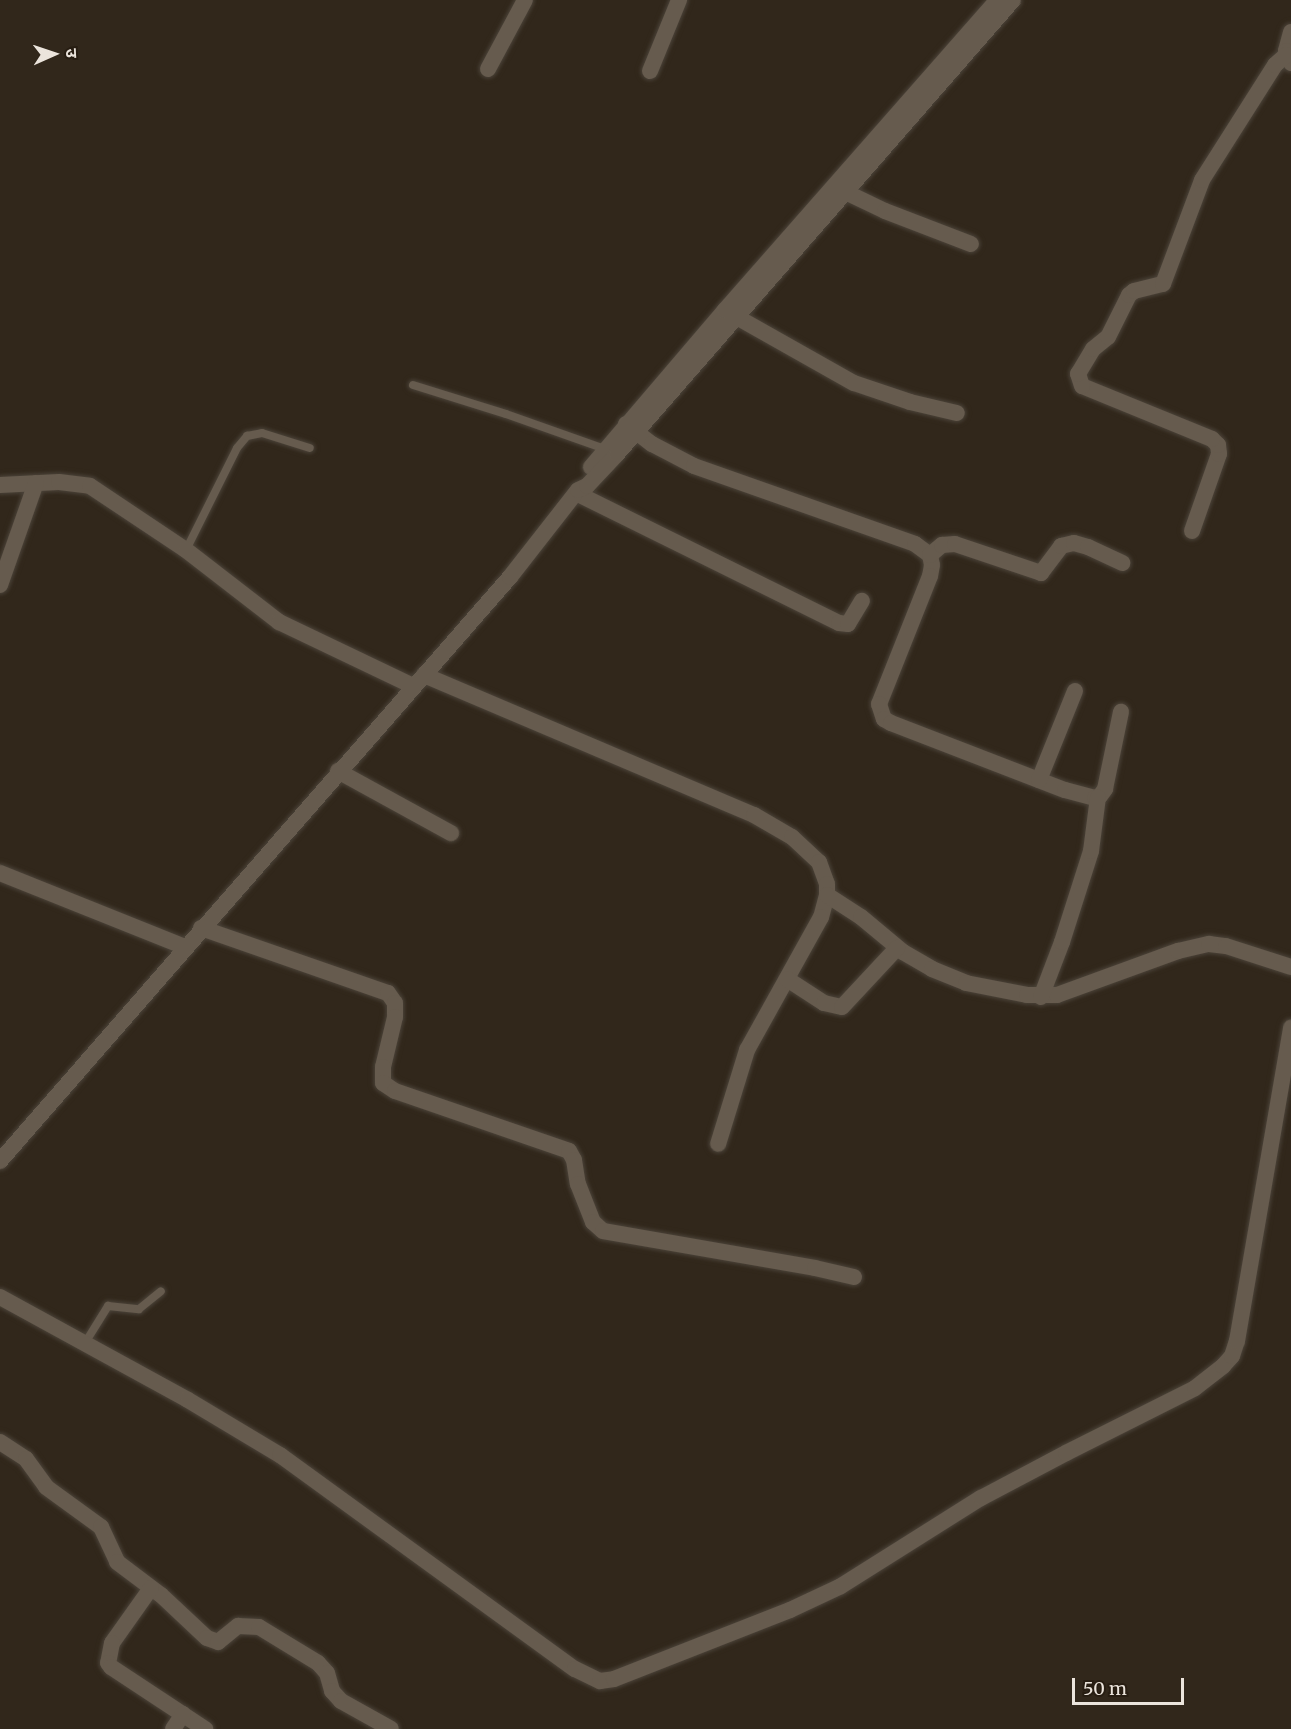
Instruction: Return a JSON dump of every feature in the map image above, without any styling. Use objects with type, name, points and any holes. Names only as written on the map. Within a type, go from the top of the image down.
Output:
[{"type":"street","points":[[488,69],[525,0]]},
{"type":"street","points":[[947,66],[997,0]]},
{"type":"street","points":[[0,1161],[6,1143],[185,947],[510,577],[577,492],[587,486],[630,428],[729,313],[947,66],[1013,0]]},
{"type":"street","points":[[650,71],[676,1]]},
{"type":"street","points":[[1192,531],[1219,454],[1218,445],[1212,439],[1082,386],[1078,381],[1078,374],[1093,349],[1108,337],[1129,295],[1134,291],[1163,284],[1202,180],[1275,64],[1289,59],[1291,32]]},
{"type":"street","points":[[839,189],[971,244]]},
{"type":"street","points":[[729,313],[854,383],[910,402],[957,413]]},
{"type":"street","points":[[577,492],[580,480],[605,449],[630,428]]},
{"type":"street","points":[[630,428],[674,456],[712,474],[915,544],[930,555],[932,565],[930,576],[882,695],[879,704],[881,714],[891,723],[1039,780],[1088,797],[1098,797]]},
{"type":"street","points":[[0,585],[36,483]]},
{"type":"street","points":[[0,485],[75,483],[90,486],[186,550],[279,622],[776,826],[805,846],[819,862],[825,875],[827,895],[814,933],[747,1050],[718,1144]]},
{"type":"street","points":[[577,492],[838,623],[848,624],[862,601]]},
{"type":"street","points":[[930,555],[942,545],[955,544],[1041,573],[1061,546],[1074,543],[1123,563]]},
{"type":"street","points":[[1039,780],[1075,691]]},
{"type":"street","points":[[1041,997],[1062,942],[1090,851],[1098,797],[1105,789],[1121,712]]},
{"type":"street","points":[[338,771],[451,833]]},
{"type":"street","points":[[0,873],[185,947]]},
{"type":"street","points":[[827,895],[853,911],[897,948],[932,969],[966,983],[1041,997],[1057,995],[1178,951],[1209,944],[1226,946],[1291,967]]},
{"type":"street","points":[[201,928],[388,993],[396,1003],[395,1017],[383,1067],[383,1083],[395,1091],[569,1151],[574,1160],[578,1184],[593,1222],[603,1231],[815,1268],[854,1277]]},
{"type":"street","points":[[787,979],[824,1004],[842,1007],[897,948]]},
{"type":"street","points":[[0,1297],[188,1400],[280,1455],[575,1669],[600,1681],[614,1679],[790,1610],[841,1586],[981,1498],[1195,1389],[1211,1378],[1232,1356],[1237,1341],[1288,1061],[1291,1028]]},
{"type":"street","points":[[0,1442],[26,1459],[46,1487],[101,1527],[117,1562],[212,1641],[218,1642],[238,1626],[259,1627],[318,1663],[327,1672],[332,1690],[341,1701],[392,1729]]},
{"type":"street","points":[[151,1588],[112,1643],[108,1663],[206,1729]]},
{"type":"street","points":[[173,1729],[183,1714]]},
{"type":"lane","points":[[413,385],[506,414],[605,449]]},
{"type":"lane","points":[[186,550],[237,448],[247,436],[262,434],[310,448]]},
{"type":"lane","points":[[85,1343],[108,1306],[140,1309],[161,1291]]}]
